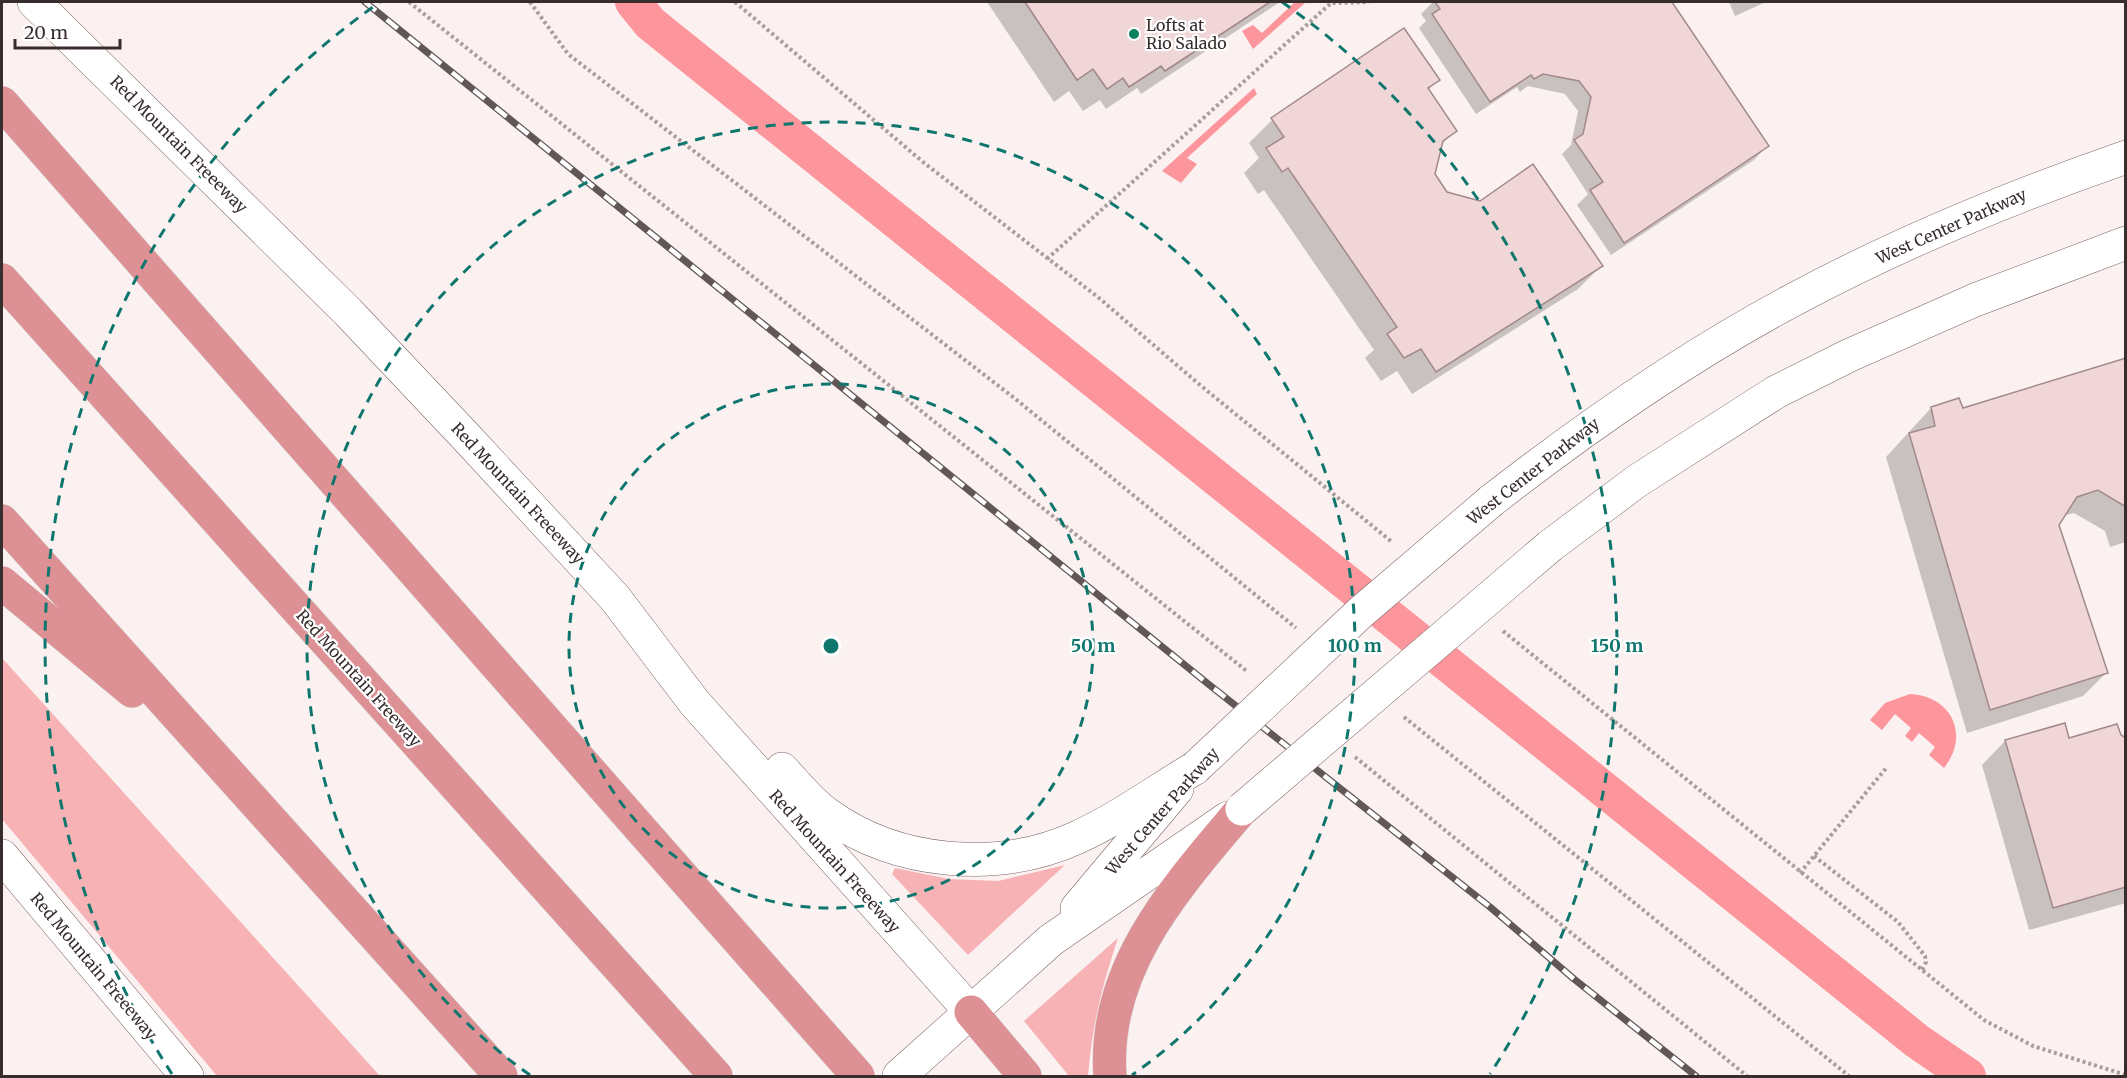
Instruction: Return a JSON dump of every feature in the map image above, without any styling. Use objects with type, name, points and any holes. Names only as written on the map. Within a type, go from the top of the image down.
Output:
[{"type":"highway","points":[[2,103],[858,1077]]},
{"type":"highway","name":"Red Mountain Freeway","points":[[2,280],[716,1077]]},
{"type":"highway","points":[[2,521],[501,1077]]},
{"type":"highway","points":[[2,584],[218,762]]},
{"type":"highway","points":[[1110,1077],[1113,1027],[1119,995],[1131,964],[1160,909],[1242,809]]},
{"type":"highway","points":[[971,1012],[1025,1077]]},
{"type":"street","name":"Red Mountain Freeeway","points":[[34,2],[348,312],[615,598],[694,702],[971,1012]]},
{"type":"street","name":"West Center Parkway","points":[[1051,940],[1195,768],[1361,612],[1491,501],[1605,415],[1666,375],[1792,300],[1979,212],[2126,157]]},
{"type":"street","name":"West Center Parkway","points":[[899,1077],[1051,940],[1242,809],[1550,546],[1670,458],[1776,392],[1850,355],[1975,300],[2126,243]]},
{"type":"street","points":[[615,598],[706,686],[826,814],[851,829],[905,851],[935,857],[992,860],[1051,848],[1104,823],[1195,768]]},
{"type":"street","name":"Red Mountain Freeeway","points":[[2,856],[187,1077]]},
{"type":"path","points":[[409,2],[1250,673]]},
{"type":"path","points":[[530,2],[568,54],[1013,397],[1299,631]]},
{"type":"path","points":[[1047,259],[1330,3],[1366,4],[1369,2]]},
{"type":"path","points":[[1401,714],[1849,1077]]},
{"type":"path","points":[[1353,755],[1748,1077]]},
{"type":"path","points":[[1800,873],[1887,767]]},
{"type":"path","points":[[1814,855],[1898,922],[1924,956],[1926,962],[1922,969]]},
{"type":"shaded area","points":[[1295,2],[1306,2],[1253,49],[1242,31],[1253,25],[1262,33]]},
{"type":"shaded area","points":[[1254,88],[1257,94],[1187,158],[1197,164],[1181,183],[1162,171]]},
{"type":"shaded area","points":[[2,658],[380,1076],[217,1076],[2,819]]},
{"type":"shaded area","points":[[1910,694],[1925,696],[1937,702],[1952,719],[1956,731],[1956,743],[1944,768],[1929,755],[1935,747],[1919,733],[1912,742],[1905,736],[1911,728],[1895,714],[1882,730],[1870,720],[1885,703]]},
{"type":"shaded area","points":[[1065,865],[968,955],[892,874],[895,868],[949,879],[998,881]]},
{"type":"shaded area","points":[[1118,938],[1098,1006],[1088,1076],[1069,1076],[1024,1021]]},
{"type":"building","name":"Lofts at Rio Salado","points":[[1025,2],[1270,2],[1165,71],[1161,66],[1129,87],[1123,78],[1107,89],[1093,69],[1077,80]]},
{"type":"building","name":"Lofts at Rio Salado","points":[[1025,2],[1270,2],[1165,71],[1161,66],[1129,87],[1123,78],[1107,89],[1093,69],[1077,80]]},
{"type":"building","points":[[1435,2],[1672,2],[1769,146],[1624,243],[1590,190],[1603,182],[1574,140],[1583,134],[1591,97],[1579,81],[1543,74],[1534,79],[1531,75],[1490,102],[1432,14],[1440,9]]},
{"type":"building","points":[[1404,28],[1440,80],[1428,88],[1457,131],[1443,141],[1435,174],[1447,192],[1480,201],[1533,164],[1603,266],[1436,372],[1421,349],[1404,358],[1387,334],[1397,327],[1288,168],[1282,172],[1266,148],[1284,137],[1271,118]]},
{"type":"building","points":[[2126,358],[2126,507],[2098,490],[2077,497],[2059,525],[2108,673],[1990,710],[1909,433],[1935,426],[1931,407],[1959,398],[1963,408]]},
{"type":"building","points":[[2065,723],[2069,738],[2117,724],[2121,735],[2126,738],[2126,887],[2053,908],[2005,740]]},
{"type":"waterway","points":[[633,2],[650,23],[1917,1041],[1968,1076]]},
{"type":"railway","points":[[365,2],[1207,683],[1490,907],[1574,979],[1696,1076]]},
{"type":"place","name":"Lofts at Rio Salado","points":[[1134,34]]}]
